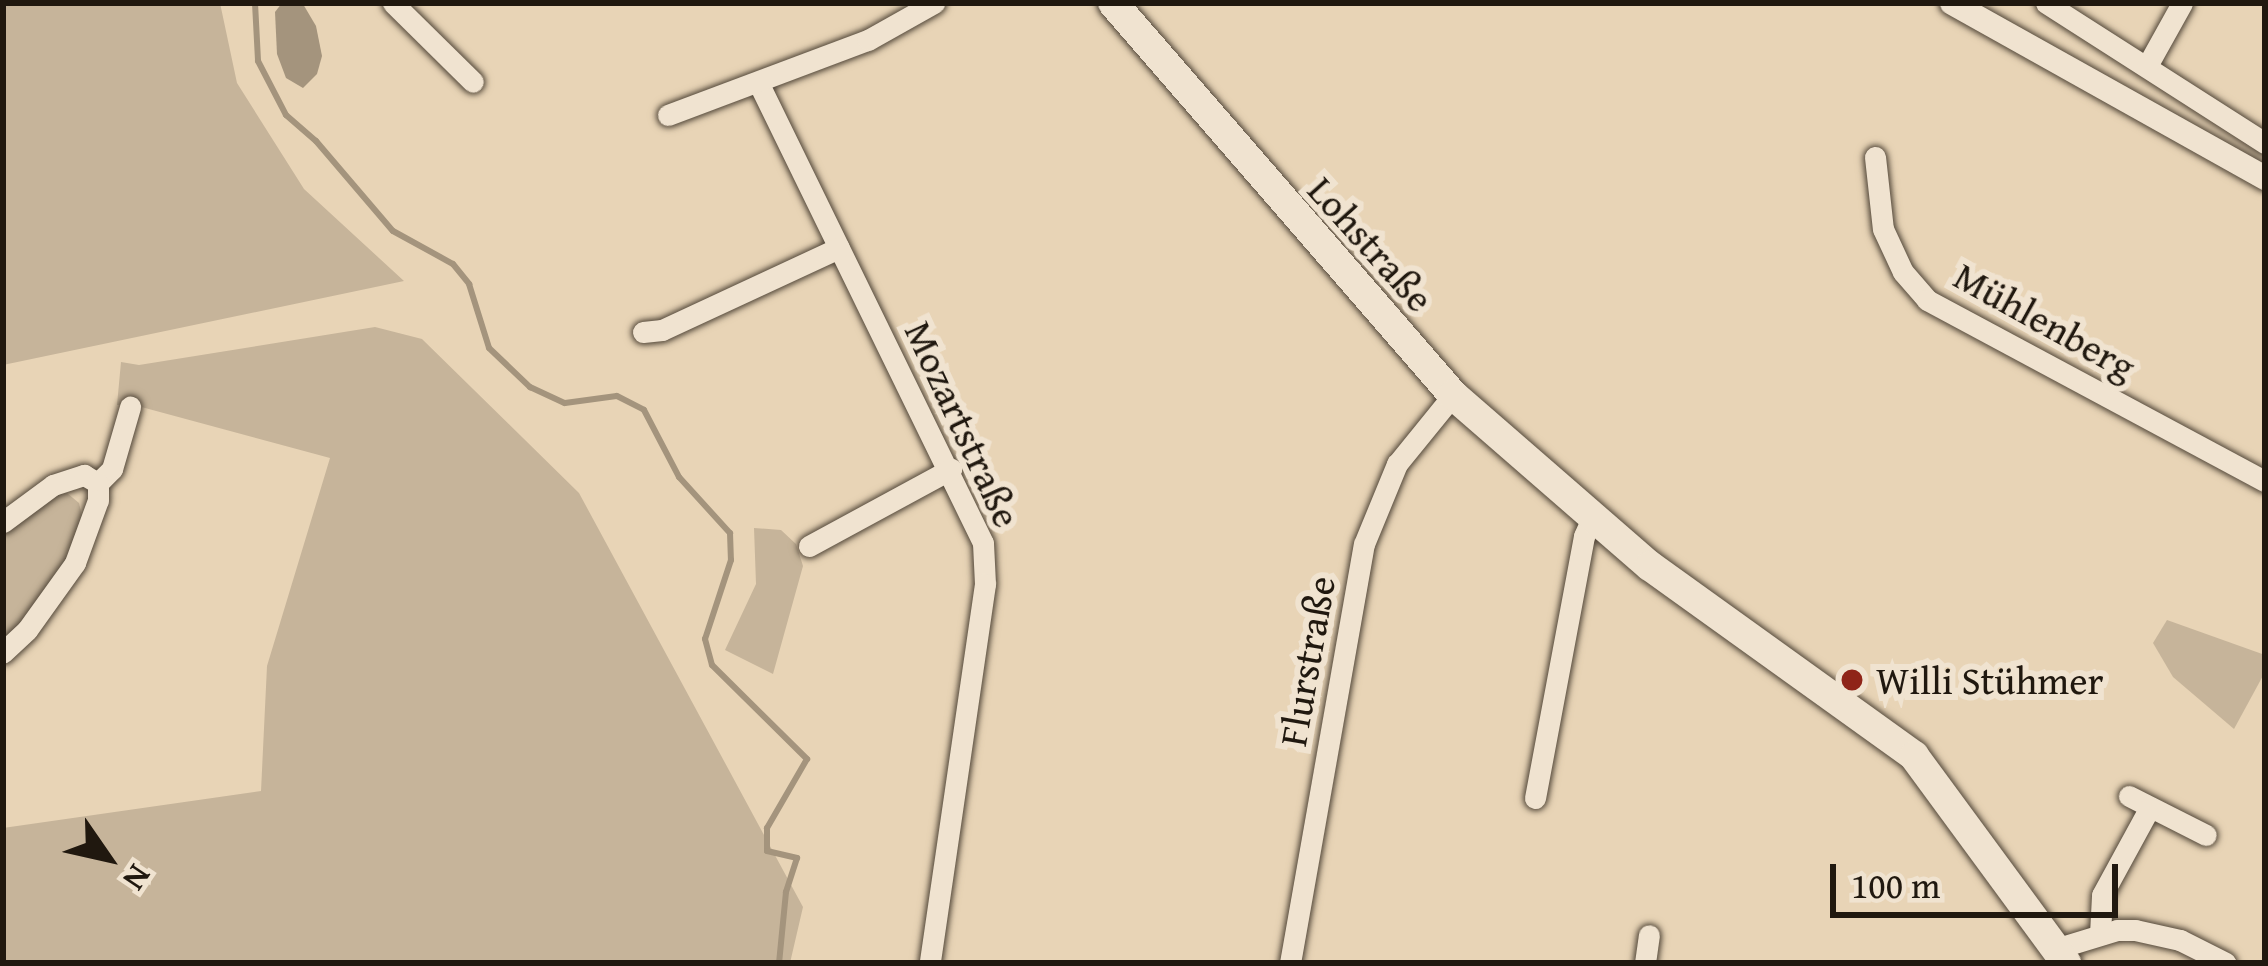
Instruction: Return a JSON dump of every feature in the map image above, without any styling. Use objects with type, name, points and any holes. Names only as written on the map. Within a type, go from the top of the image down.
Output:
[{"type":"main road","name":"Lohstraße","points":[[1113,3],[1453,395],[1649,566],[1914,756],[2061,956]]},
{"type":"street","points":[[393,3],[473,82]]},
{"type":"street","points":[[668,115],[868,40],[934,3]]},
{"type":"street","points":[[1952,3],[2265,178]]},
{"type":"street","points":[[2046,3],[2265,143]]},
{"type":"street","points":[[2147,66],[2182,3]]},
{"type":"street","name":"Mozartstraße","points":[[758,82],[983,543],[986,563],[930,963]]},
{"type":"street","name":"Mühlenberg","points":[[1874,157],[1883,230],[1903,272],[1927,300],[2265,481]]},
{"type":"street","points":[[643,332],[662,330],[839,248]]},
{"type":"street","name":"Flurstraße","points":[[1290,963],[1364,544],[1397,464],[1453,395]]},
{"type":"street","points":[[3,652],[27,630],[75,563],[98,500],[98,483],[112,469],[130,407]]},
{"type":"street","points":[[809,546],[951,470]]},
{"type":"street","points":[[3,521],[53,485],[84,475],[98,483]]},
{"type":"street","points":[[1534,798],[1584,536],[1592,518]]},
{"type":"street","points":[[2100,934],[2102,895],[2140,801],[2206,835]]},
{"type":"street","points":[[2061,956],[2100,934],[2153,932],[2225,963]]},
{"type":"street","points":[[1645,963],[1648,934]]},
{"type":"shaded area","points":[[3,3],[220,3],[237,83],[304,189],[404,281],[3,365]]},
{"type":"shaded area","points":[[282,3],[303,4],[316,26],[322,56],[317,74],[303,88],[286,78],[277,54],[275,12]]},
{"type":"shaded area","points":[[375,327],[422,339],[579,493],[803,907],[790,963],[3,963],[3,828],[261,791],[267,666],[330,458],[134,405],[117,405],[121,362],[139,365]]},
{"type":"shaded area","points":[[67,493],[79,503],[83,520],[63,570],[3,643],[3,529],[50,495]]},
{"type":"shaded area","points":[[754,528],[781,530],[796,544],[803,566],[773,674],[725,650],[756,584]]},
{"type":"shaded area","points":[[2167,620],[2265,655],[2265,672],[2234,729],[2173,677],[2153,643]]},
{"type":"waterway","points":[[255,3],[258,61],[286,115],[316,141],[393,231],[453,264],[469,284],[489,348],[530,387],[565,403],[617,396],[644,410],[679,477],[730,533],[731,560],[705,639],[712,665],[807,759],[767,828],[767,851],[797,858],[786,892],[779,963]]},
{"type":"place","name":"Willi Stühmer","points":[[1852,680]]}]
